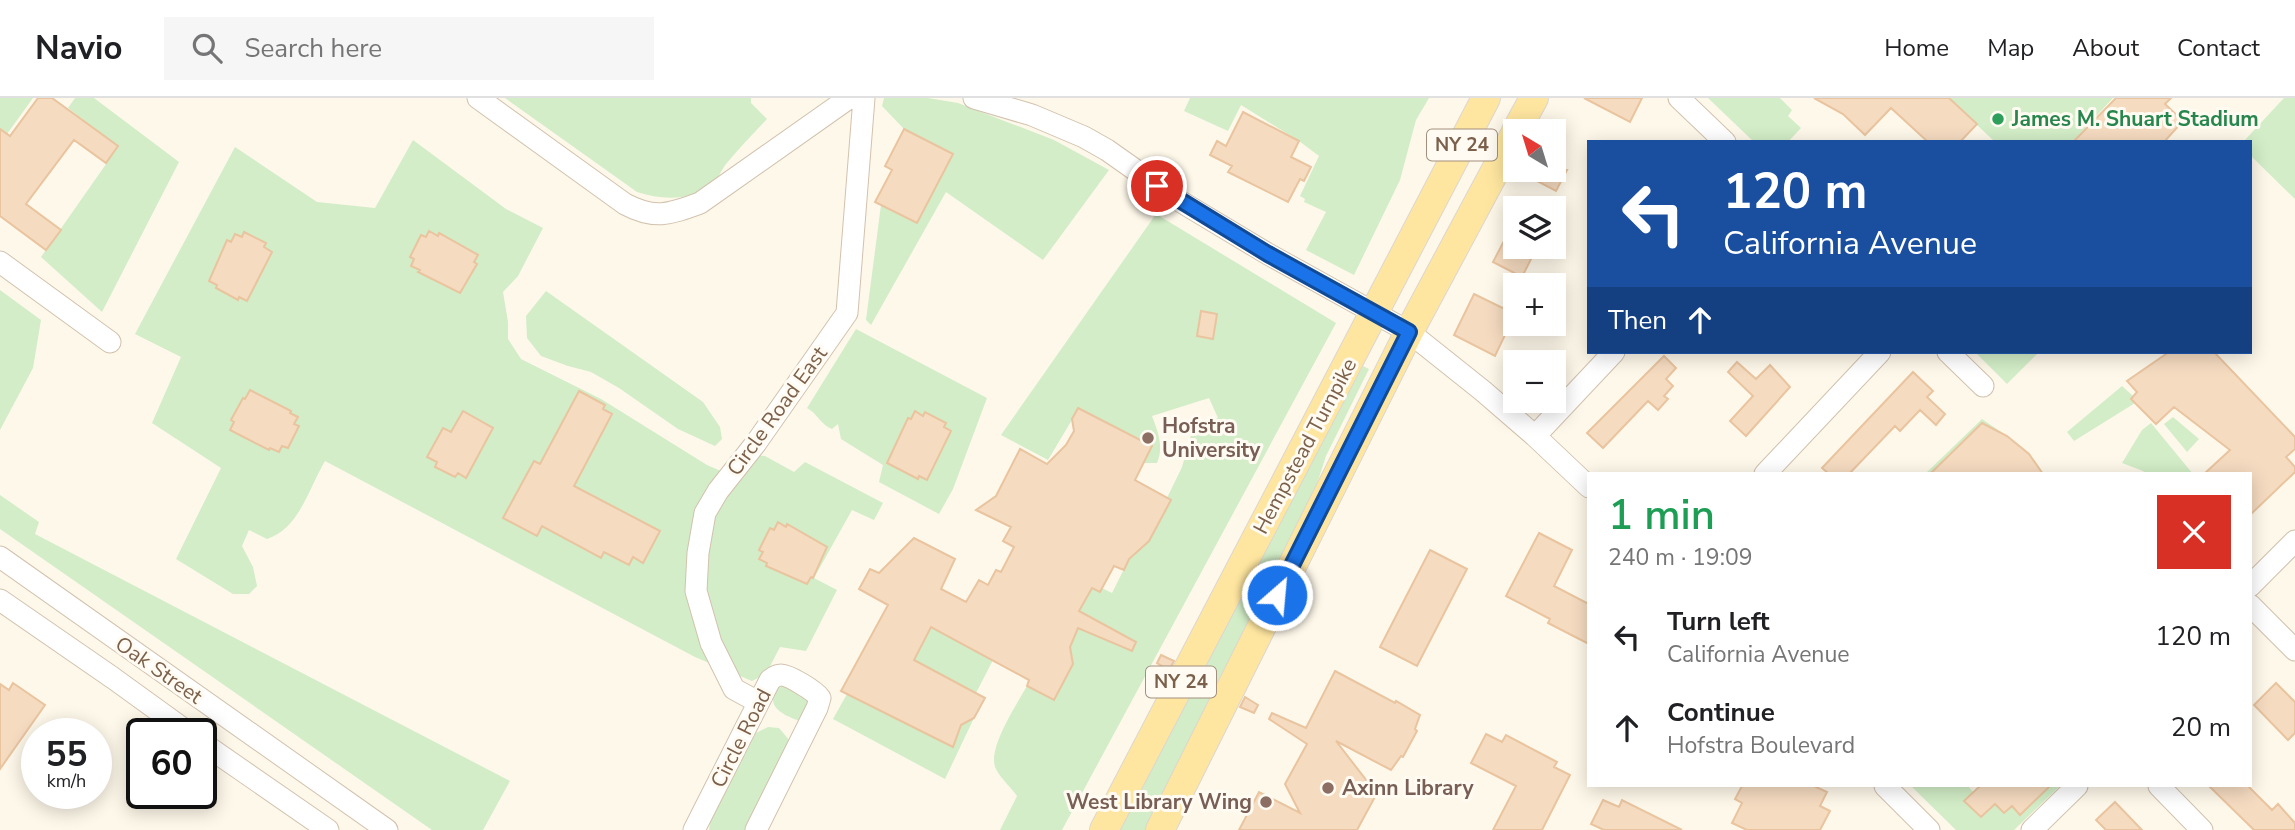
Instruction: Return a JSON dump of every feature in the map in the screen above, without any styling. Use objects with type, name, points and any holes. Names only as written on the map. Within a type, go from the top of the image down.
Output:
[{"type":"main road","name":"Hempstead Turnpike","points":[[1104,830],[1486,98]]},
{"type":"main road","name":"Hempstead Turnpike","points":[[1523,119],[1534,98]]},
{"type":"main road","name":"Hempstead Turnpike","points":[[1160,830],[1409,332],[1503,156]]},
{"type":"street","points":[[478,98],[625,204],[642,213],[659,215],[700,203],[849,98]]},
{"type":"street","name":"Circle Road East","points":[[758,702],[734,690],[711,643],[696,591],[698,553],[705,513],[718,491],[756,443],[848,313],[864,98]]},
{"type":"street","points":[[974,98],[1032,115],[1084,137],[1178,200],[1257,248],[1409,332],[1535,436],[1587,485]]},
{"type":"street","points":[[1679,98],[1723,140]]},
{"type":"street","points":[[0,262],[110,342]]},
{"type":"street","points":[[1535,436],[1612,354]]},
{"type":"street","points":[[1767,472],[1878,354]]},
{"type":"street","points":[[1950,354],[1983,386]]},
{"type":"street","points":[[2252,584],[2295,541]]},
{"type":"street","name":"Oak Street","points":[[0,558],[387,830]]},
{"type":"street","name":"Oak Street","points":[[0,600],[168,718]]},
{"type":"street","points":[[2252,607],[2295,650]]},
{"type":"street","points":[[113,678],[132,651]]},
{"type":"street","name":"Circle Road","points":[[694,830],[770,680],[777,675],[783,675],[816,692],[820,698],[813,718],[756,830]]},
{"type":"street","points":[[217,752],[328,830]]},
{"type":"street","points":[[1886,787],[1929,830]]},
{"type":"street","points":[[2032,830],[2076,787]]},
{"type":"street","points":[[2160,787],[2202,830]]},
{"type":"green space","points":[[0,98],[33,98],[7,134],[0,129]]},
{"type":"green space","points":[[75,98],[94,98],[179,162],[102,312],[41,257],[118,147],[68,108]]},
{"type":"green space","points":[[505,98],[751,98],[751,103],[767,119],[731,158],[714,182],[697,193],[667,198],[637,192]]},
{"type":"green space","points":[[884,98],[928,98],[958,103],[1054,140],[1109,170],[1043,260],[946,192],[871,325],[866,320],[881,205],[917,223],[953,154],[904,129],[882,106]]},
{"type":"green space","points":[[1190,98],[1429,98],[1416,120],[1400,180],[1354,275],[1306,250],[1326,212],[1304,202],[1305,199],[1300,196],[1319,156],[1241,105],[1228,131],[1184,111]]},
{"type":"green space","points":[[1708,98],[1780,98],[1792,110],[1788,116],[1801,128],[1790,140],[1752,140]]},
{"type":"green space","name":"James M. Shuart Stadium","points":[[1822,98],[2113,98],[2074,140],[1993,140],[1977,125],[1962,140],[1956,140],[1891,108],[1865,135],[1843,114],[1831,108]]},
{"type":"green space","points":[[2284,98],[2295,98],[2295,199],[2252,157],[2252,140],[2245,140]]},
{"type":"green space","points":[[413,140],[506,209],[543,228],[518,276],[503,292],[508,339],[521,359],[601,399],[707,465],[730,475],[755,455],[765,456],[794,472],[805,462],[883,503],[874,520],[852,510],[814,578],[837,590],[806,651],[780,647],[766,674],[752,681],[695,657],[325,461],[302,506],[287,526],[267,539],[249,530],[242,546],[253,567],[257,586],[249,594],[233,594],[176,559],[221,468],[152,423],[181,357],[135,334],[235,147],[317,202],[375,208]]},
{"type":"green space","points":[[1156,214],[1336,323],[1062,830],[1000,830],[1017,796],[998,773],[994,761],[999,739],[1010,715],[1027,686],[1054,700],[1073,664],[1070,647],[1072,642],[1065,638],[1092,588],[1100,591],[1102,588],[1112,593],[1129,559],[1154,533],[1147,528],[1150,523],[1157,527],[1182,467],[1193,428],[1218,418],[1209,398],[1152,416],[1160,445],[1157,463],[1144,463],[1152,445],[1079,408],[1048,460],[1001,435]]},
{"type":"green space","points":[[0,290],[41,320],[33,368],[0,430]]},
{"type":"green space","points":[[546,291],[703,402],[720,427],[722,439],[715,446],[678,429],[591,372],[541,356],[527,338],[526,316]]},
{"type":"green space","points":[[856,329],[987,398],[953,489],[939,514],[879,482],[883,465],[841,439],[838,424],[832,429],[828,427],[807,408]]},
{"type":"green space","points":[[1977,354],[2037,354],[2007,384]]},
{"type":"green space","points":[[1363,366],[1369,369],[1326,456],[1303,527],[1151,830],[1115,830]]},
{"type":"green space","points":[[2122,386],[2133,396],[2131,399],[2135,403],[2074,441],[2067,432]]},
{"type":"green space","points":[[2173,417],[2199,439],[2187,452],[2164,424]]},
{"type":"green space","points":[[1982,419],[2007,436],[1982,423],[1932,472],[1927,472]]},
{"type":"green space","points":[[2151,423],[2191,472],[2144,472],[2122,463],[2142,430]]},
{"type":"green space","points":[[0,495],[39,522],[35,534],[510,781],[483,830],[432,830],[0,529]]},
{"type":"green space","points":[[931,628],[993,660],[976,693],[914,660]]},
{"type":"green space","points":[[782,684],[815,696],[802,722],[782,712],[774,703],[773,698]]},
{"type":"green space","points":[[847,694],[952,747],[961,725],[974,718],[945,779],[833,719]]},
{"type":"green space","points":[[768,727],[779,728],[790,741],[752,830],[709,830],[710,821],[756,733]]},
{"type":"green space","points":[[1912,787],[1969,787],[1974,793],[1965,801],[1981,817],[1994,802],[2012,806],[2020,814],[2049,787],[2059,787],[2014,830],[1956,830]]},
{"type":"building","points":[[38,98],[52,98],[118,146],[106,163],[74,140],[26,204],[61,230],[46,250],[0,216],[0,129],[10,136]]},
{"type":"building","points":[[1584,98],[1642,98],[1630,122]]},
{"type":"building","points":[[1814,98],[1949,98],[1977,124],[1962,140],[1926,140],[1891,108],[1865,135],[1843,114]]},
{"type":"building","points":[[2116,98],[2171,98],[2165,104],[2183,121],[2166,140],[2075,140]]},
{"type":"building","points":[[1243,112],[1299,141],[1291,157],[1311,167],[1304,181],[1300,179],[1288,202],[1228,172],[1232,166],[1210,155],[1217,141],[1226,146]]},
{"type":"building","points":[[904,129],[953,154],[917,223],[875,202],[892,170],[885,166]]},
{"type":"building","points":[[1539,182],[1561,182],[1556,191]]},
{"type":"building","points":[[429,231],[438,236],[439,233],[478,255],[474,262],[477,264],[460,293],[411,266],[414,259],[410,257],[421,235],[426,237]]},
{"type":"building","points":[[244,232],[266,243],[264,247],[272,252],[247,301],[239,297],[238,300],[209,281],[227,240],[231,242],[235,234],[242,237]]},
{"type":"building","points":[[1503,243],[1503,259],[1531,259],[1524,273],[1514,273],[1493,262]]},
{"type":"building","points":[[1474,294],[1503,308],[1505,336],[1495,356],[1454,335]]},
{"type":"building","points":[[1201,311],[1217,314],[1213,339],[1197,336]]},
{"type":"building","points":[[2166,354],[2216,354],[2295,437],[2295,449],[2286,457],[2295,467],[2295,472],[2252,513],[2252,472],[2206,472],[2230,450],[2174,407],[2156,424],[2131,399],[2137,392],[2127,381]]},
{"type":"building","points":[[1664,356],[1676,368],[1666,379],[1673,386],[1664,396],[1668,399],[1658,410],[1648,401],[1603,448],[1587,433]]},
{"type":"building","points":[[1737,362],[1756,379],[1770,365],[1790,387],[1746,436],[1730,421],[1753,396],[1728,372]]},
{"type":"building","points":[[1913,372],[1933,391],[1927,397],[1945,414],[1936,425],[1920,410],[1900,431],[1895,426],[1851,472],[1827,472],[1822,468]]},
{"type":"building","points":[[250,390],[298,417],[294,424],[299,426],[288,448],[282,446],[279,452],[270,448],[269,450],[230,430],[234,422],[231,420]]},
{"type":"building","points":[[579,391],[605,405],[603,409],[612,414],[574,486],[660,531],[643,563],[633,557],[629,565],[604,552],[601,558],[542,526],[537,536],[503,518],[534,461],[540,464]]},
{"type":"building","points":[[1078,408],[1152,446],[1135,480],[1171,500],[1149,541],[1129,559],[1124,570],[1114,566],[1100,592],[1092,588],[1079,611],[1136,642],[1132,651],[1078,628],[1070,647],[1073,664],[1054,700],[1027,686],[1029,680],[931,627],[914,660],[985,698],[974,718],[961,725],[953,747],[841,691],[888,605],[859,589],[870,569],[879,573],[914,538],[955,559],[941,589],[966,602],[979,580],[988,585],[996,570],[1001,572],[1014,547],[1003,541],[1011,527],[976,510],[996,496],[1020,449],[1047,464],[1066,445],[1074,431],[1072,419]]},
{"type":"building","points":[[463,411],[493,428],[466,478],[458,473],[455,477],[435,467],[437,462],[427,457],[443,428],[451,432]]},
{"type":"building","points":[[915,411],[923,416],[925,412],[946,423],[944,427],[951,431],[927,480],[919,476],[918,479],[887,463],[908,418],[911,419]]},
{"type":"building","points":[[1982,423],[2007,436],[2029,454],[2042,472],[1932,472]]},
{"type":"building","points":[[778,522],[786,527],[787,524],[827,547],[813,578],[811,577],[807,584],[766,566],[767,563],[759,559],[763,552],[759,550],[770,528],[774,530]]},
{"type":"building","points":[[1539,533],[1572,550],[1554,586],[1587,603],[1587,643],[1548,623],[1550,619],[1506,596]]},
{"type":"building","points":[[1430,550],[1467,569],[1417,666],[1380,647]]},
{"type":"building","points":[[1161,655],[1174,661],[1169,670],[1157,663]]},
{"type":"building","points":[[1335,671],[1420,715],[1415,729],[1417,731],[1403,757],[1401,756],[1391,770],[1336,741],[1370,785],[1369,791],[1376,795],[1357,830],[1239,830],[1259,792],[1300,813],[1285,784],[1307,744],[1269,719],[1272,713],[1306,728]]},
{"type":"building","points":[[1204,674],[1216,680],[1210,693],[1197,687]]},
{"type":"building","points":[[13,683],[45,705],[36,718],[21,718],[21,739],[0,769],[0,684],[9,690]]},
{"type":"building","points":[[2276,683],[2295,702],[2295,733],[2288,740],[2254,705]]},
{"type":"building","points":[[1245,697],[1258,705],[1254,713],[1240,707]]},
{"type":"building","points":[[1486,734],[1502,742],[1506,735],[1557,762],[1554,767],[1570,775],[1542,830],[1493,830],[1516,786],[1471,763]]},
{"type":"building","points":[[1741,787],[1816,787],[1827,792],[1820,806],[1830,811],[1820,830],[1747,830],[1732,823],[1742,803],[1735,799]]},
{"type":"building","points":[[1979,787],[2049,787],[2020,815],[2012,806],[2004,813],[1995,804],[1981,817],[1964,801]]},
{"type":"building","points":[[2210,787],[2249,787],[2272,810],[2278,804],[2295,823],[2295,830],[2254,830]]},
{"type":"building","points":[[1603,800],[1619,807],[1622,800],[1682,830],[1604,830],[1591,824]]},
{"type":"building","points":[[2115,802],[2142,830],[2106,830],[2096,820]]},
{"type":"place","name":"James M. Shuart Stadium","points":[[1998,119]]},
{"type":"place","name":"Hofstra University","points":[[1148,438]]},
{"type":"place","name":"Axinn Library","points":[[1328,788]]},
{"type":"place","name":"West Library Wing","points":[[1266,802]]},
{"type":"route","points":[[1157,186],[1268,254],[1409,332],[1277,595]]}]
